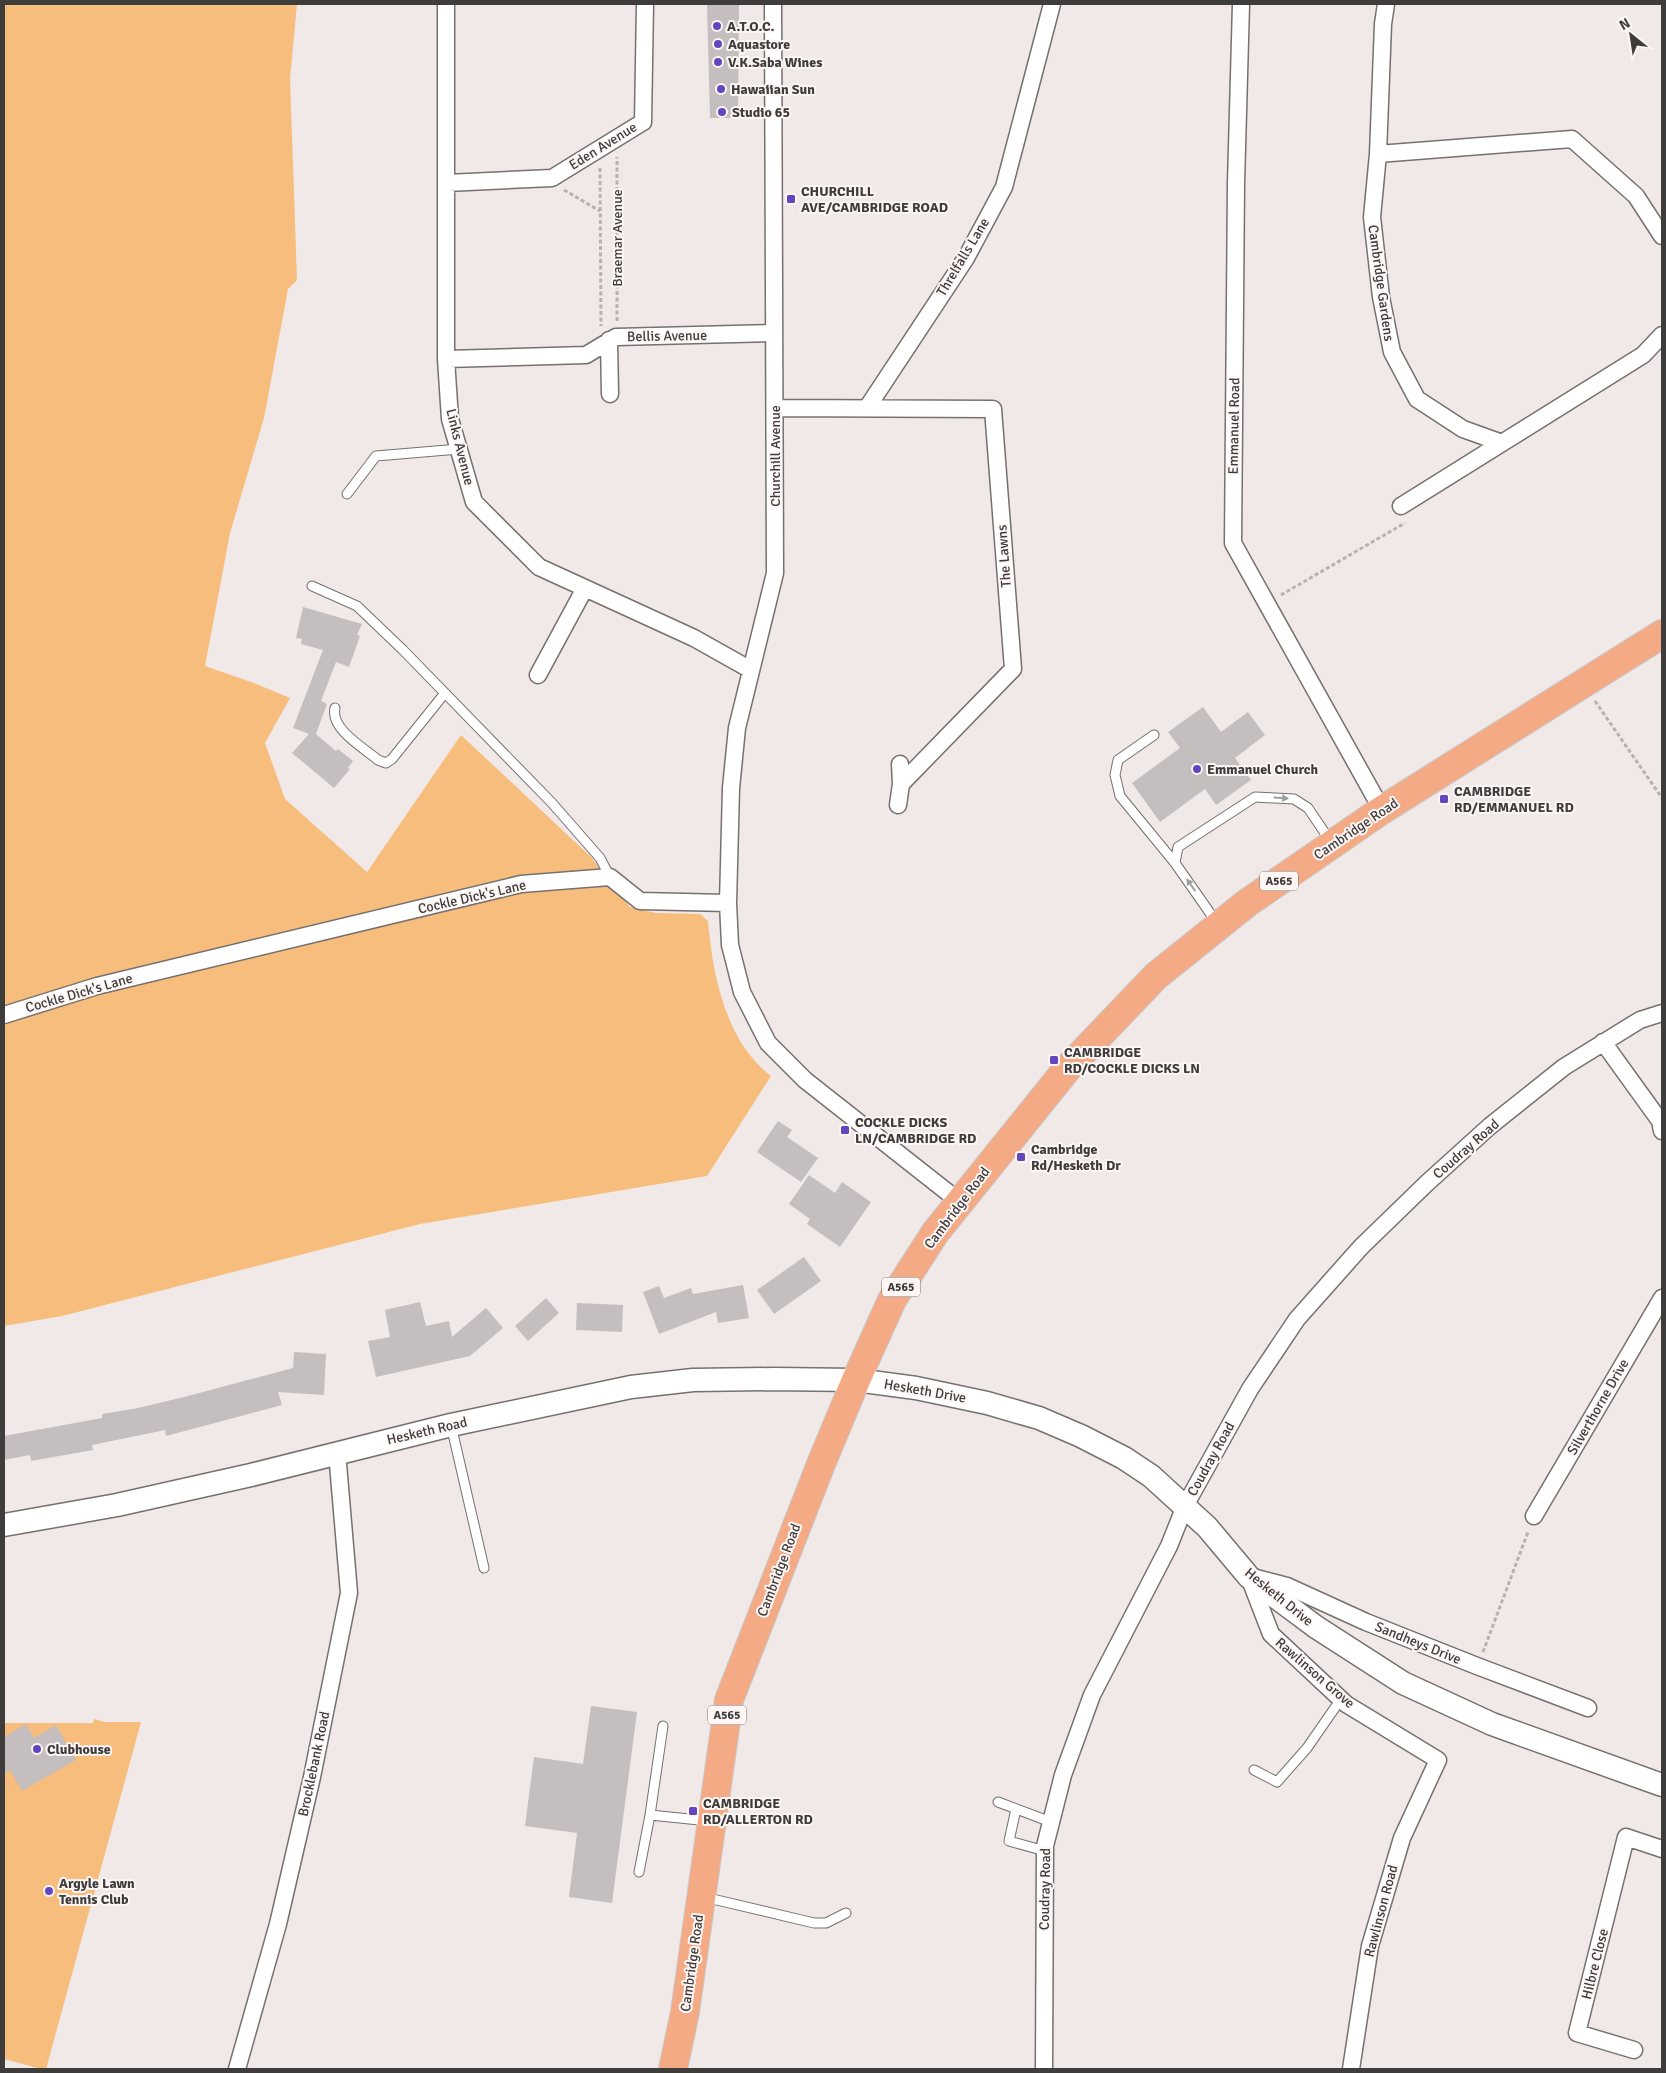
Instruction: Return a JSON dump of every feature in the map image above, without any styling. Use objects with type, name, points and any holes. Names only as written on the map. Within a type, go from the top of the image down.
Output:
[{"type":"highway","name":"Cambridge Road","points":[[673,2069],[685,2012],[729,1700],[821,1464],[856,1380],[892,1300],[936,1233],[1067,1069],[1156,976],[1247,902],[1382,810],[1662,634]]},
{"type":"street","name":"Links Avenue","points":[[446,4],[446,359],[450,419],[474,502],[539,567],[694,638],[751,670]]},
{"type":"street","name":"Eden Avenue","points":[[447,184],[552,178],[643,122],[646,4]]},
{"type":"street","name":"Churchill Avenue","points":[[728,903],[731,788],[737,728],[775,573],[773,4]]},
{"type":"street","name":"Threlfalls Lane","points":[[867,408],[966,258],[1004,187],[1052,4]]},
{"type":"street","name":"Emmanuel Road","points":[[1241,4],[1236,183],[1233,543],[1382,810]]},
{"type":"street","name":"Cambridge Gardens","points":[[1386,4],[1383,24],[1378,154],[1372,217],[1381,296],[1392,352],[1417,399],[1463,429],[1502,443]]},
{"type":"street","points":[[1378,154],[1572,140],[1636,196],[1662,236]]},
{"type":"street","name":"Bellis Avenue","points":[[446,359],[586,355],[609,340],[773,333]]},
{"type":"street","points":[[1401,506],[1642,355],[1662,335]]},
{"type":"street","points":[[609,340],[610,394]]},
{"type":"street","points":[[775,408],[867,408]]},
{"type":"street","name":"The Lawns","points":[[867,408],[993,409],[1013,669],[901,784]]},
{"type":"street","points":[[538,675],[585,588]]},
{"type":"street","points":[[898,805],[901,784],[900,764]]},
{"type":"street","points":[[610,877],[640,901],[728,903],[730,945],[742,992],[768,1043],[805,1080],[960,1202]]},
{"type":"street","name":"Cockle Dick's Lane","points":[[4,1015],[97,986],[512,887],[610,877]]},
{"type":"street","name":"Coudray Road","points":[[1044,2069],[1045,1852],[1063,1775],[1092,1695],[1169,1546],[1184,1506],[1250,1389],[1303,1312],[1362,1248],[1427,1183],[1490,1126],[1564,1067],[1640,1020],[1662,1013]]},
{"type":"street","points":[[1603,1042],[1660,1121],[1662,1131]]},
{"type":"street","name":"Silverthorne Drive","points":[[1534,1516],[1662,1298]]},
{"type":"street","name":"Hesketh Road","points":[[4,1525],[117,1505],[251,1475],[451,1424],[630,1387],[693,1380],[856,1380]]},
{"type":"street","name":"Hesketh Drive","points":[[856,1380],[916,1388],[987,1403],[1039,1418],[1081,1436],[1124,1458],[1151,1476],[1207,1527],[1249,1576],[1316,1627],[1403,1683],[1492,1724],[1662,1785]]},
{"type":"street","name":"Brocklebank Road","points":[[237,2069],[278,1924],[312,1777],[349,1593],[338,1452]]},
{"type":"street","name":"Sandheys Drive","points":[[1249,1576],[1287,1586],[1366,1622],[1588,1708]]},
{"type":"street","name":"Rawlinson Grove","points":[[1249,1576],[1270,1634],[1341,1699],[1438,1760]]},
{"type":"street","name":"Rawlinson Road","points":[[1351,2069],[1370,1946],[1402,1838],[1438,1760]]},
{"type":"street","name":"Hilbre Close","points":[[1634,2050],[1577,2033],[1626,1836],[1662,1849]]},
{"type":"lane","points":[[348,494],[376,456],[459,449]]},
{"type":"lane","points":[[312,586],[357,606],[403,650],[552,803],[600,858],[610,877]]},
{"type":"lane","points":[[335,708],[333,715],[337,726],[378,760],[386,763],[392,759],[445,693]]},
{"type":"lane","points":[[1154,735],[1118,760],[1115,775],[1120,796],[1175,863],[1219,925]]},
{"type":"lane","points":[[1175,863],[1178,847],[1255,796],[1294,799],[1308,808],[1333,844]]},
{"type":"lane","points":[[451,1424],[484,1568]]},
{"type":"lane","points":[[1254,1770],[1277,1782],[1307,1748],[1341,1699]]},
{"type":"lane","points":[[639,1872],[664,1726]]},
{"type":"lane","points":[[998,1802],[1051,1822]]},
{"type":"lane","points":[[1016,1809],[1009,1840],[1045,1852]]},
{"type":"lane","points":[[650,1814],[712,1822]]},
{"type":"lane","points":[[701,1896],[814,1923],[826,1923],[846,1913]]},
{"type":"path","name":"Braemar Avenue","points":[[609,340],[618,147],[613,141]]},
{"type":"path","name":"Braemar Avenue","points":[[596,151],[600,159],[600,211],[609,340]]},
{"type":"path","name":"Braemar Avenue","points":[[552,178],[555,185],[600,211]]},
{"type":"path","points":[[1267,604],[1406,522],[1401,506]]},
{"type":"path","points":[[1583,684],[1662,798]]},
{"type":"path","points":[[1477,1666],[1534,1516]]},
{"type":"shaded area","points":[[4,4],[297,4],[290,78],[297,280],[288,289],[264,418],[230,533],[205,666],[290,698],[265,743],[285,799],[367,872],[461,735],[591,857],[630,907],[656,913],[700,914],[708,921],[712,957],[726,1012],[743,1045],[756,1062],[771,1076],[707,1176],[420,1224],[62,1316],[4,1326]]},
{"type":"shaded area","name":"Argyle Lawn Tennis Club","points":[[94,1719],[105,1722],[141,1722],[46,2069],[41,2069],[4,2059],[4,1723],[93,1723]]},
{"type":"building","points":[[707,4],[739,4],[738,118],[710,118]]},
{"type":"building","points":[[303,607],[362,624],[357,635],[360,636],[349,667],[336,662],[321,701],[327,704],[316,734],[336,751],[338,749],[353,761],[348,768],[350,769],[334,788],[292,753],[309,734],[293,728],[323,650],[301,644],[302,639],[296,638]]},
{"type":"building","name":"Emmanuel Church","points":[[1203,707],[1221,732],[1248,712],[1265,735],[1235,758],[1251,780],[1216,805],[1205,789],[1160,822],[1132,783],[1180,748],[1168,732]]},
{"type":"building","points":[[778,1121],[792,1130],[787,1137],[818,1158],[801,1182],[757,1152]]},
{"type":"building","points":[[809,1175],[835,1193],[842,1182],[871,1202],[840,1247],[807,1224],[810,1219],[789,1204]]},
{"type":"building","points":[[804,1257],[821,1281],[774,1314],[757,1290]]},
{"type":"building","points":[[743,1285],[749,1318],[718,1323],[716,1312],[659,1334],[643,1292],[659,1286],[664,1298],[691,1288],[693,1294]]},
{"type":"building","points":[[546,1298],[559,1313],[528,1341],[515,1326]]},
{"type":"building","points":[[420,1302],[426,1326],[449,1321],[452,1337],[486,1308],[503,1328],[470,1356],[376,1377],[368,1341],[390,1337],[385,1310]]},
{"type":"building","points":[[577,1303],[623,1305],[622,1332],[576,1330]]},
{"type":"building","points":[[294,1352],[326,1354],[324,1395],[278,1392],[282,1405],[166,1436],[165,1430],[92,1445],[93,1450],[31,1461],[30,1455],[4,1460],[4,1436],[102,1418],[102,1414],[184,1397],[293,1368]]},
{"type":"building","points":[[591,1706],[637,1712],[612,1903],[569,1897],[577,1833],[525,1826],[534,1757],[583,1764]]},
{"type":"building","name":"Clubhouse","points":[[26,1724],[34,1738],[56,1725],[76,1760],[22,1791],[10,1770],[4,1774],[4,1737]]},
{"type":"place","name":"A.T.O.C.","points":[[717,26]]},
{"type":"place","name":"Aquastore","points":[[718,44]]},
{"type":"place","name":"V.K.Saba Wines","points":[[718,62]]},
{"type":"place","name":"Hawaiian Sun","points":[[721,89]]},
{"type":"place","name":"Studio 65","points":[[722,112]]},
{"type":"place","name":"CHURCHILL AVE/CAMBRIDGE ROAD","points":[[791,199]]},
{"type":"place","name":"Emmanuel Church","points":[[1197,769]]},
{"type":"place","name":"CAMBRIDGE RD/EMMANUEL RD","points":[[1444,799]]},
{"type":"place","name":"CAMBRIDGE RD/COCKLE DICKS LN","points":[[1054,1060]]},
{"type":"place","name":"COCKLE DICKS LN/CAMBRIDGE RD","points":[[845,1130]]},
{"type":"place","name":"Cambridge Rd/Hesketh Dr","points":[[1021,1157]]},
{"type":"place","name":"Clubhouse","points":[[37,1749]]},
{"type":"place","name":"CAMBRIDGE RD/ALLERTON RD","points":[[693,1811]]},
{"type":"place","name":"Argyle Lawn Tennis Club","points":[[49,1891]]}]
